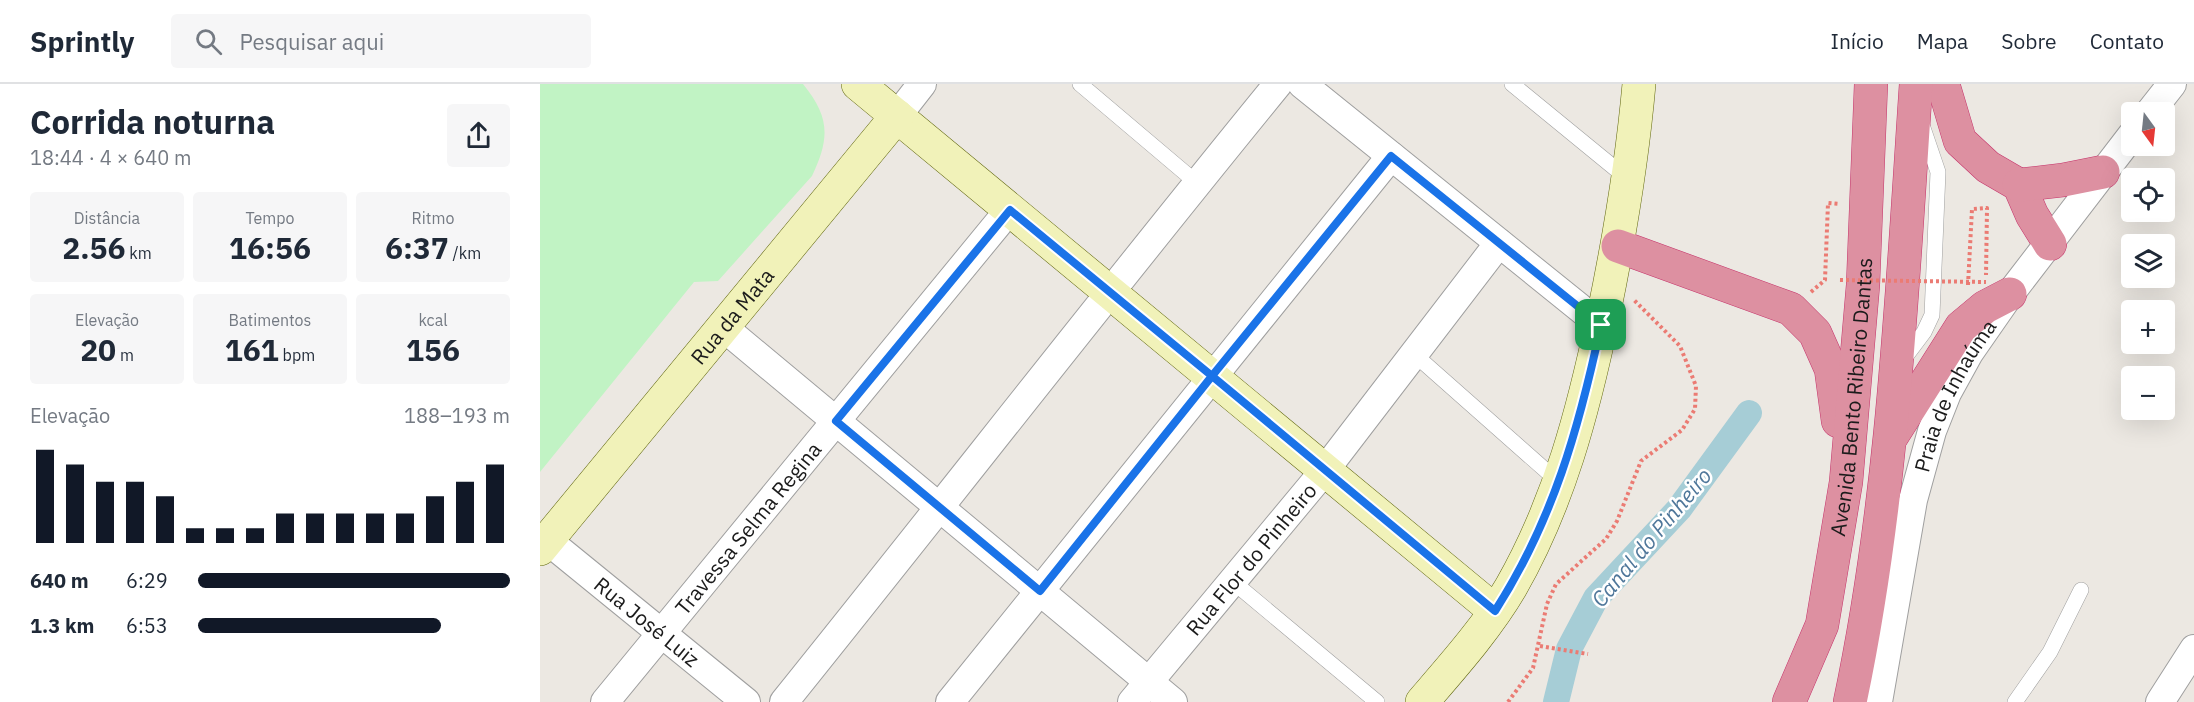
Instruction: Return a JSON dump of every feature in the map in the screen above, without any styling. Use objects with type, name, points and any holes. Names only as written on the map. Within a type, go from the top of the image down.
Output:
[{"type":"highway","name":"Avenida Bento Ribeiro Dantas","points":[[1789,702],[1822,625],[1846,482],[1863,285],[1871,84]]},
{"type":"highway","points":[[1943,84],[1952,122],[1960,141],[1972,155],[2019,185],[2032,215],[2050,244]]},
{"type":"highway","name":"Avenida Bento Ribeiro Dantas","points":[[1850,702],[1863,637],[1890,440],[1915,93]]},
{"type":"highway","points":[[2019,185],[2103,172]]},
{"type":"highway","points":[[1618,246],[1791,309],[1815,333],[1831,369],[1846,482]]},
{"type":"highway","points":[[1890,440],[1961,327],[1985,307],[2010,294]]},
{"type":"street","points":[[858,84],[1495,611]]},
{"type":"street","name":"Rua da Mata","points":[[544,544],[922,84]]},
{"type":"street","points":[[784,702],[940,508],[1108,291],[1278,84]]},
{"type":"street","points":[[1302,84],[1601,325]]},
{"type":"street","points":[[1422,702],[1495,611],[1526,558],[1560,483],[1579,422],[1618,246],[1639,84]]},
{"type":"street","points":[[2158,102],[2172,84]]},
{"type":"street","name":"Praia de Inhaúma","points":[[1878,702],[1913,500],[1932,431],[1947,393],[1969,353],[2010,294],[2121,149]]},
{"type":"street","points":[[950,702],[1391,156]]},
{"type":"street","name":"Travessa Selma Regina","points":[[605,702],[1010,210]]},
{"type":"street","name":"Rua Flor do Pinheiro","points":[[1140,692],[1325,470],[1499,243]]},
{"type":"street","points":[[723,327],[1040,591],[1140,692],[1173,702]]},
{"type":"street","name":"Rua José Luiz","points":[[544,544],[746,702]]},
{"type":"street","points":[[2160,702],[2194,649]]},
{"type":"lane","points":[[1080,84],[1197,183]]},
{"type":"lane","points":[[1512,84],[1628,179]]},
{"type":"lane","points":[[1414,354],[1560,483]]},
{"type":"lane","points":[[1232,581],[1377,702]]},
{"type":"lane","points":[[2014,702],[2040,668],[2081,590]]},
{"type":"path","points":[[1840,280],[1986,282],[1987,208],[1972,209],[1971,272]]},
{"type":"path","points":[[1509,702],[1533,668],[1540,646],[1547,604],[1556,584],[1606,539],[1617,521],[1641,461],[1682,430],[1689,421],[1697,397],[1693,376],[1680,346],[1611,277]]},
{"type":"path","points":[[1540,646],[1588,654]]},
{"type":"green space","points":[[540,84],[803,84],[818,107],[824,128],[824,139],[812,176],[718,281],[694,282],[540,472]]},
{"type":"waterway","name":"Canal do Pinheiro","points":[[1556,702],[1569,649],[1596,598],[1679,509],[1749,413]]},
{"type":"route","points":[[1601,325],[1391,156],[1212,376],[1010,210],[836,421],[1040,591],[1212,376],[1495,611],[1526,558],[1557,492],[1579,422],[1601,325]]}]
